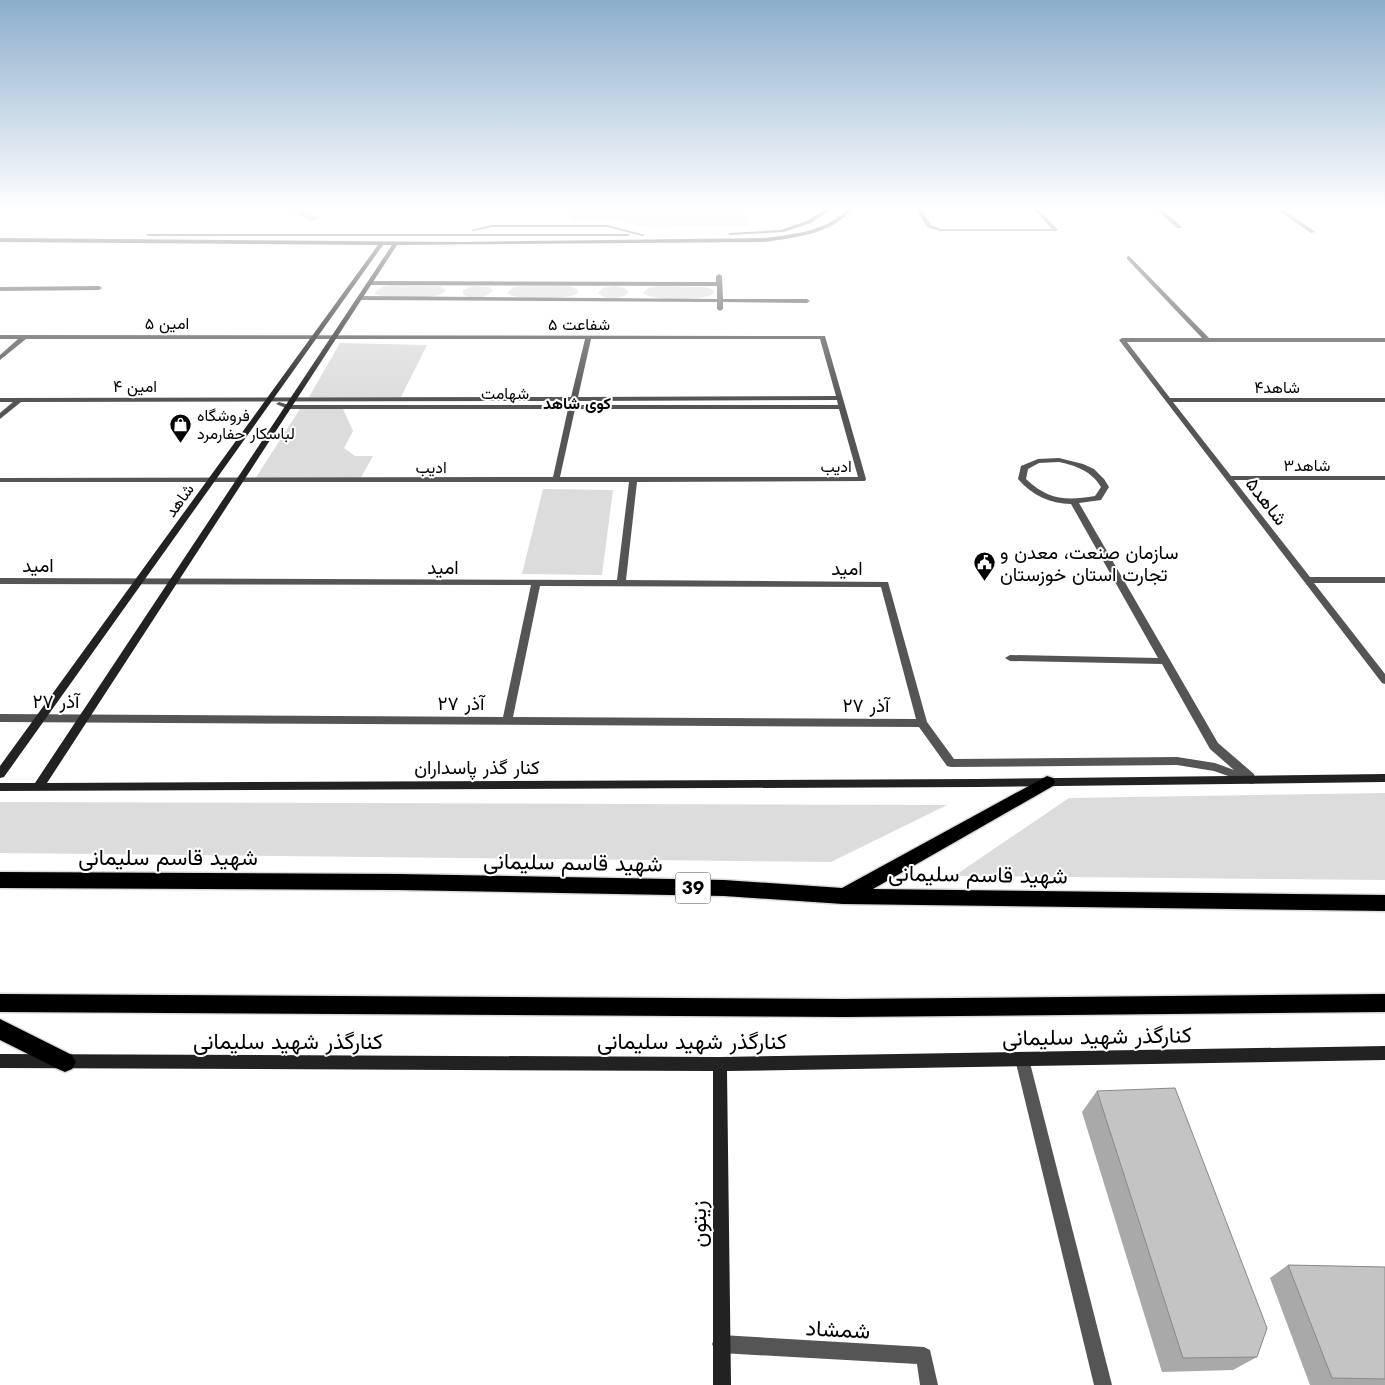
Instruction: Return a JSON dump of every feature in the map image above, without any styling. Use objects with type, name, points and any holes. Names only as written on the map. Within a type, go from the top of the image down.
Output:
[{"type":"highway","points":[[843,896],[1048,782]]},
{"type":"highway","name":"شهید قاسم سلیمانی","points":[[0,880],[724,888],[843,896],[1385,903]]},
{"type":"highway","points":[[0,1003],[854,1008],[1385,1003]]},
{"type":"highway","points":[[0,1029],[65,1062]]},
{"type":"main road","name":"شاهد","points":[[0,774],[363,271]]},
{"type":"main road","points":[[39,786],[378,271]]},
{"type":"main road","points":[[1048,782],[1385,778]]},
{"type":"main road","name":"کنار گذر پاسداران","points":[[0,787],[1048,782]]},
{"type":"main road","name":"کنارگذر شهید سلیمانی","points":[[0,1061],[720,1064],[1385,1052]]},
{"type":"main road","name":"زیتون","points":[[720,1064],[722,1385]]},
{"type":"street","points":[[1141,271],[1207,340],[1385,340]]},
{"type":"street","points":[[720,276],[720,310]]},
{"type":"street","points":[[370,283],[720,284]]},
{"type":"street","points":[[449,300],[457,283]]},
{"type":"street","points":[[497,300],[504,283]]},
{"type":"street","points":[[587,301],[591,284]]},
{"type":"street","points":[[633,301],[637,284]]},
{"type":"street","points":[[0,289],[99,288]]},
{"type":"street","points":[[360,298],[807,301]]},
{"type":"street","name":"امین ۵","points":[[0,337],[334,338]]},
{"type":"street","points":[[0,358],[24,337]]},
{"type":"street","points":[[556,480],[588,337]]},
{"type":"street","name":"شفاعت ۵","points":[[334,338],[823,337],[840,398]]},
{"type":"street","name":"شاهد۵","points":[[1207,340],[1122,340],[1385,682]]},
{"type":"street","points":[[840,398],[842,407]]},
{"type":"street","name":"شهامت","points":[[269,400],[840,398]]},
{"type":"street","name":"امین ۴","points":[[0,400],[269,400]]},
{"type":"street","points":[[0,417],[19,400]]},
{"type":"street","points":[[269,400],[288,407]]},
{"type":"street","name":"شاهد۴","points":[[1169,400],[1385,400]]},
{"type":"street","name":"شهامت","points":[[288,407],[842,407]]},
{"type":"street","name":"ادیب","points":[[0,480],[862,479],[842,407]]},
{"type":"street","points":[[1059,460],[1082,465],[1099,475],[1105,487],[1098,498],[1074,502],[1055,500],[1034,491],[1022,479],[1024,468],[1038,461],[1059,460]]},
{"type":"street","name":"شاهد۳","points":[[1229,478],[1385,478]]},
{"type":"street","points":[[621,584],[633,480]]},
{"type":"street","points":[[1074,502],[1214,746],[1254,781]]},
{"type":"street","points":[[1307,580],[1385,580]]},
{"type":"street","name":"امید","points":[[0,582],[885,584],[922,723]]},
{"type":"street","points":[[507,720],[536,584]]},
{"type":"street","points":[[1010,658],[1165,661]]},
{"type":"street","name":"آذر ۲۷","points":[[0,718],[922,723]]},
{"type":"street","points":[[922,723],[951,762],[1177,761],[1215,767],[1254,781]]},
{"type":"street","points":[[1022,1058],[1103,1385]]},
{"type":"street","name":"شمشاد","points":[[721,1344],[924,1356],[929,1385]]},
{"type":"shaded area","points":[[384,286],[439,286],[446,290],[441,294],[426,297],[382,296],[375,294]]},
{"type":"shaded area","points":[[474,286],[489,287],[493,290],[487,295],[480,297],[463,295],[463,290]]},
{"type":"shaded area","points":[[569,286],[577,289],[578,293],[564,297],[542,299],[512,296],[507,293],[514,287]]},
{"type":"shaded area","points":[[658,286],[704,287],[712,289],[714,293],[700,298],[667,299],[648,296],[643,293],[648,288]]},
{"type":"shaded area","points":[[623,287],[628,293],[621,297],[613,298],[605,297],[598,293],[603,288]]},
{"type":"shaded area","points":[[340,343],[427,345],[401,397],[309,397]]},
{"type":"shaded area","points":[[300,409],[343,409],[353,431],[344,448],[355,456],[373,456],[360,479],[255,479]]},
{"type":"shaded area","points":[[543,489],[613,490],[602,575],[522,574]]},
{"type":"shaded area","points":[[1385,793],[1385,880],[954,876],[1069,798]]},
{"type":"shaded area","points":[[0,802],[947,805],[831,862],[0,853]]},
{"type":"building","points":[[1175,1088],[1267,1328],[1257,1357],[1183,1358],[1097,1091]]},
{"type":"building","points":[[1288,1265],[1385,1267],[1385,1379],[1332,1378]]},
{"type":"place","name":"فروشگاه لباسکار حفارمرد","points":[[181,443]]},
{"type":"place","name":"سازمان صنعت، معدن و تجارت استان خوزستان","points":[[984,582]]},
{"type":"district","name":"کوی شاهد","points":[[577,403]]}]
